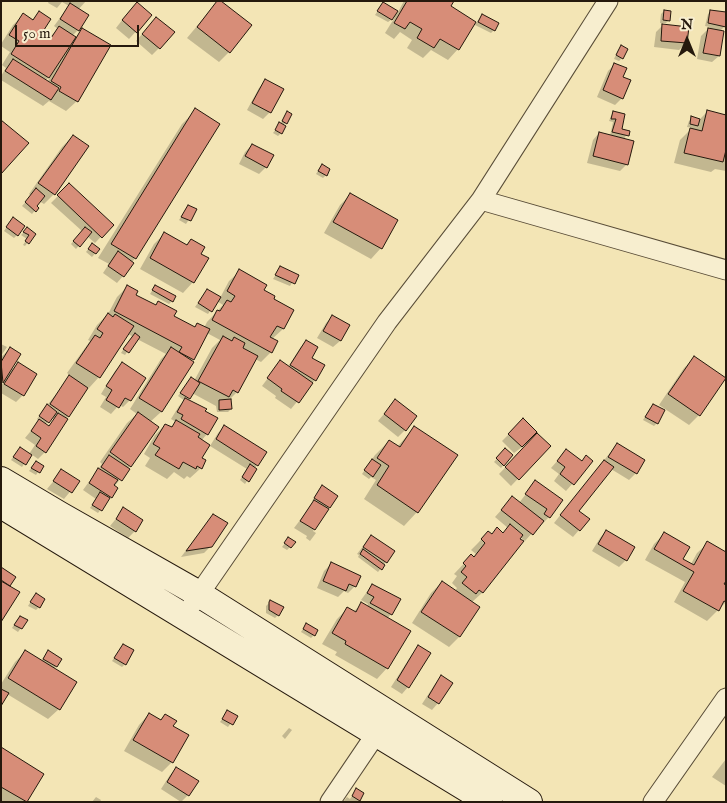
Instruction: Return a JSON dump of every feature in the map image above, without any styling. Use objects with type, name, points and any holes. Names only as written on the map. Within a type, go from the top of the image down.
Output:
[{"type":"street","points":[[191,604],[387,322],[481,200],[608,1]]},
{"type":"street","points":[[481,200],[726,270]]},
{"type":"street","points":[[1,480],[191,604],[376,734],[489,802]]},
{"type":"street","points":[[1,505],[191,604],[529,802]]},
{"type":"street","points":[[653,802],[726,698]]},
{"type":"street","points":[[330,802],[376,734]]},
{"type":"building","points":[[217,1],[221,1],[252,25],[230,53],[197,27]]},
{"type":"building","points":[[407,1],[454,1],[451,6],[476,22],[459,50],[440,39],[434,48],[417,38],[422,29],[410,22],[405,29],[394,23]]},
{"type":"building","points":[[137,2],[152,15],[137,33],[122,20]]},
{"type":"building","points":[[383,2],[398,11],[392,20],[377,11]]},
{"type":"building","points":[[70,3],[89,15],[79,31],[60,19]]},
{"type":"building","points":[[664,10],[671,11],[670,21],[663,20]]},
{"type":"building","points":[[710,10],[726,12],[726,27],[708,23]]},
{"type":"building","points":[[39,11],[51,19],[42,33],[51,38],[59,26],[76,37],[49,78],[11,54],[19,41],[9,35],[23,13],[33,20]]},
{"type":"building","points":[[482,14],[499,23],[495,31],[478,22]]},
{"type":"building","points":[[156,17],[175,32],[160,49],[142,34]]},
{"type":"building","points":[[662,24],[689,27],[687,43],[661,41]]},
{"type":"building","points":[[82,28],[111,45],[78,102],[59,91],[61,87],[51,81]]},
{"type":"building","points":[[708,28],[724,31],[720,56],[703,53]]},
{"type":"building","points":[[621,45],[628,49],[623,59],[616,55]]},
{"type":"building","points":[[13,59],[59,88],[51,100],[5,71]]},
{"type":"building","points":[[614,63],[627,68],[623,77],[631,80],[623,99],[603,90]]},
{"type":"building","points":[[265,79],[284,89],[271,113],[252,103]]},
{"type":"building","points":[[195,108],[220,124],[136,259],[111,244]]},
{"type":"building","points":[[707,110],[726,115],[726,150],[723,162],[684,153],[690,128],[702,131]]},
{"type":"building","points":[[287,111],[292,114],[287,124],[282,121]]},
{"type":"building","points":[[613,111],[625,114],[622,129],[630,131],[629,136],[612,132],[616,119],[611,119]]},
{"type":"building","points":[[691,116],[700,119],[698,126],[690,124]]},
{"type":"building","points":[[1,120],[29,143],[1,174]]},
{"type":"building","points":[[279,122],[286,126],[282,134],[275,130]]},
{"type":"building","points":[[599,132],[634,141],[628,165],[593,156]]},
{"type":"building","points":[[73,135],[89,146],[55,195],[38,183]]},
{"type":"building","points":[[252,144],[274,155],[267,168],[245,156]]},
{"type":"building","points":[[322,164],[330,169],[327,176],[318,171]]},
{"type":"building","points":[[69,183],[114,225],[102,238],[57,195]]},
{"type":"building","points":[[36,188],[45,196],[37,206],[39,208],[36,212],[25,202]]},
{"type":"building","points":[[350,193],[398,220],[382,249],[333,222]]},
{"type":"building","points":[[188,205],[197,209],[191,221],[181,217]]},
{"type":"building","points":[[13,217],[25,226],[18,236],[6,227]]},
{"type":"building","points":[[27,227],[36,234],[29,244],[25,241],[29,235],[23,232]]},
{"type":"building","points":[[85,227],[92,232],[80,247],[73,241]]},
{"type":"building","points":[[164,232],[187,245],[191,239],[205,247],[201,254],[209,258],[194,283],[150,258]]},
{"type":"building","points":[[92,243],[100,249],[96,254],[88,249]]},
{"type":"building","points":[[118,251],[134,263],[124,277],[108,266]]},
{"type":"building","points":[[280,266],[299,275],[295,284],[275,275]]},
{"type":"building","points":[[239,269],[267,285],[264,290],[275,296],[274,299],[294,310],[284,329],[277,326],[270,337],[278,341],[272,353],[212,320],[217,310],[220,311],[227,300],[231,302],[235,296],[227,291]]},
{"type":"building","points":[[127,285],[138,291],[136,295],[156,305],[158,301],[177,311],[174,316],[195,327],[197,323],[210,329],[194,360],[179,352],[182,347],[114,311]]},
{"type":"building","points":[[155,285],[176,296],[173,302],[152,290]]},
{"type":"building","points":[[207,289],[221,297],[212,312],[198,303]]},
{"type":"building","points":[[108,313],[113,317],[115,314],[134,326],[100,378],[76,363],[95,335],[100,338],[103,333],[97,329]]},
{"type":"building","points":[[332,315],[350,325],[341,341],[323,331]]},
{"type":"building","points":[[135,333],[140,337],[129,353],[123,349]]},
{"type":"building","points":[[223,336],[232,341],[234,337],[245,343],[243,348],[258,356],[238,393],[233,390],[229,397],[198,381]]},
{"type":"building","points":[[306,340],[318,347],[312,358],[325,365],[316,381],[290,365]]},
{"type":"building","points":[[10,347],[21,354],[3,383],[1,362]]},
{"type":"building","points":[[171,347],[194,362],[162,412],[139,398]]},
{"type":"building","points":[[694,356],[726,378],[700,416],[668,394]]},
{"type":"building","points":[[280,360],[313,383],[299,403],[281,391],[282,389],[267,378]]},
{"type":"building","points":[[18,362],[37,374],[24,396],[4,384]]},
{"type":"building","points":[[122,362],[146,378],[131,401],[125,398],[119,408],[106,400],[112,390],[106,386]]},
{"type":"building","points":[[69,375],[88,388],[69,417],[50,404]]},
{"type":"building","points":[[191,377],[200,383],[190,399],[180,393]]},
{"type":"building","points":[[185,398],[207,409],[205,411],[218,418],[208,435],[181,419],[183,415],[177,412]]},
{"type":"building","points":[[231,399],[232,409],[219,410],[219,400]]},
{"type":"building","points":[[395,399],[417,416],[406,431],[384,414]]},
{"type":"building","points":[[47,404],[57,412],[49,423],[39,416]]},
{"type":"building","points":[[653,404],[665,410],[658,424],[645,417]]},
{"type":"building","points":[[138,412],[159,427],[131,467],[110,452]]},
{"type":"building","points":[[58,413],[68,419],[46,453],[36,446],[41,438],[31,431],[39,419],[49,426]]},
{"type":"building","points":[[523,418],[537,432],[522,447],[508,434]]},
{"type":"building","points":[[176,420],[200,434],[198,437],[210,445],[202,458],[206,460],[202,469],[197,466],[196,469],[183,462],[179,469],[155,455],[160,448],[153,444],[165,424],[172,427]]},
{"type":"building","points":[[224,425],[267,452],[258,466],[216,439]]},
{"type":"building","points":[[414,426],[458,455],[418,513],[377,485],[389,466],[377,458],[389,440],[400,447]]},
{"type":"building","points":[[537,433],[551,446],[519,480],[505,467]]},
{"type":"building","points":[[617,443],[645,460],[637,474],[608,457]]},
{"type":"building","points":[[20,447],[32,455],[26,465],[13,457]]},
{"type":"building","points":[[505,448],[513,455],[504,466],[496,458]]},
{"type":"building","points":[[566,449],[582,461],[586,455],[593,461],[574,485],[560,474],[565,467],[557,461]]},
{"type":"building","points":[[109,455],[130,469],[122,481],[101,467]]},
{"type":"building","points":[[372,459],[381,465],[373,477],[364,470]]},
{"type":"building","points":[[604,460],[614,467],[579,511],[590,519],[580,531],[560,515]]},
{"type":"building","points":[[36,461],[44,466],[40,473],[31,468]]},
{"type":"building","points":[[250,464],[257,469],[249,482],[242,477]]},
{"type":"building","points":[[98,468],[118,480],[114,485],[118,488],[112,498],[89,483]]},
{"type":"building","points":[[61,469],[80,481],[72,493],[53,481]]},
{"type":"building","points":[[535,480],[563,500],[550,518],[544,514],[547,509],[525,494]]},
{"type":"building","points":[[322,485],[338,496],[330,508],[314,498]]},
{"type":"building","points":[[100,492],[110,498],[102,511],[92,505]]},
{"type":"building","points":[[512,496],[544,521],[533,535],[501,510]]},
{"type":"building","points":[[314,500],[329,509],[315,530],[300,521]]},
{"type":"building","points":[[123,507],[143,520],[136,532],[116,519]]},
{"type":"building","points":[[213,514],[228,523],[212,547],[186,551]]},
{"type":"building","points":[[510,524],[523,535],[520,539],[524,541],[483,593],[479,590],[476,594],[462,583],[467,577],[461,572],[466,566],[463,563],[471,554],[474,557],[485,543],[481,539],[488,531],[492,534],[497,527],[503,533]]},
{"type":"building","points":[[606,530],[635,547],[627,561],[598,544]]},
{"type":"building","points":[[664,532],[690,547],[683,559],[694,565],[707,541],[726,552],[726,581],[724,584],[726,585],[726,602],[724,601],[719,611],[683,591],[694,572],[654,549]]},
{"type":"building","points":[[371,535],[395,551],[387,563],[363,547]]},
{"type":"building","points":[[288,537],[296,542],[291,548],[284,543]]},
{"type":"building","points":[[363,549],[385,565],[382,570],[360,554]]},
{"type":"building","points":[[331,562],[361,576],[356,587],[349,584],[346,591],[323,581]]},
{"type":"building","points":[[1,567],[16,577],[10,586],[1,580]]},
{"type":"building","points":[[1,581],[20,592],[1,622]]},
{"type":"building","points":[[442,581],[480,607],[460,637],[421,612]]},
{"type":"building","points":[[372,584],[401,599],[392,615],[370,603],[374,597],[367,593]]},
{"type":"building","points":[[36,593],[45,599],[40,608],[30,602]]},
{"type":"building","points":[[270,600],[284,607],[279,616],[269,610]]},
{"type":"building","points":[[361,602],[411,631],[388,669],[345,644],[346,641],[332,633],[347,607],[356,612]]},
{"type":"building","points":[[20,616],[28,620],[22,629],[14,625]]},
{"type":"building","points":[[306,623],[318,630],[315,636],[303,629]]},
{"type":"building","points":[[123,644],[134,650],[126,665],[114,658]]},
{"type":"building","points":[[418,645],[431,653],[409,688],[397,680]]},
{"type":"building","points":[[25,650],[77,682],[60,710],[8,678]]},
{"type":"building","points":[[48,650],[62,659],[57,667],[43,659]]},
{"type":"building","points":[[441,675],[453,683],[439,704],[428,697]]},
{"type":"building","points":[[1,689],[9,693],[1,706]]},
{"type":"building","points":[[227,710],[238,716],[233,725],[222,719]]},
{"type":"building","points":[[149,713],[161,720],[165,714],[177,721],[173,726],[189,735],[173,763],[133,740]]},
{"type":"building","points":[[1,747],[44,774],[27,802],[1,787]]},
{"type":"building","points":[[176,767],[199,781],[189,796],[167,782]]},
{"type":"building","points":[[356,788],[364,793],[360,801],[352,796]]}]
